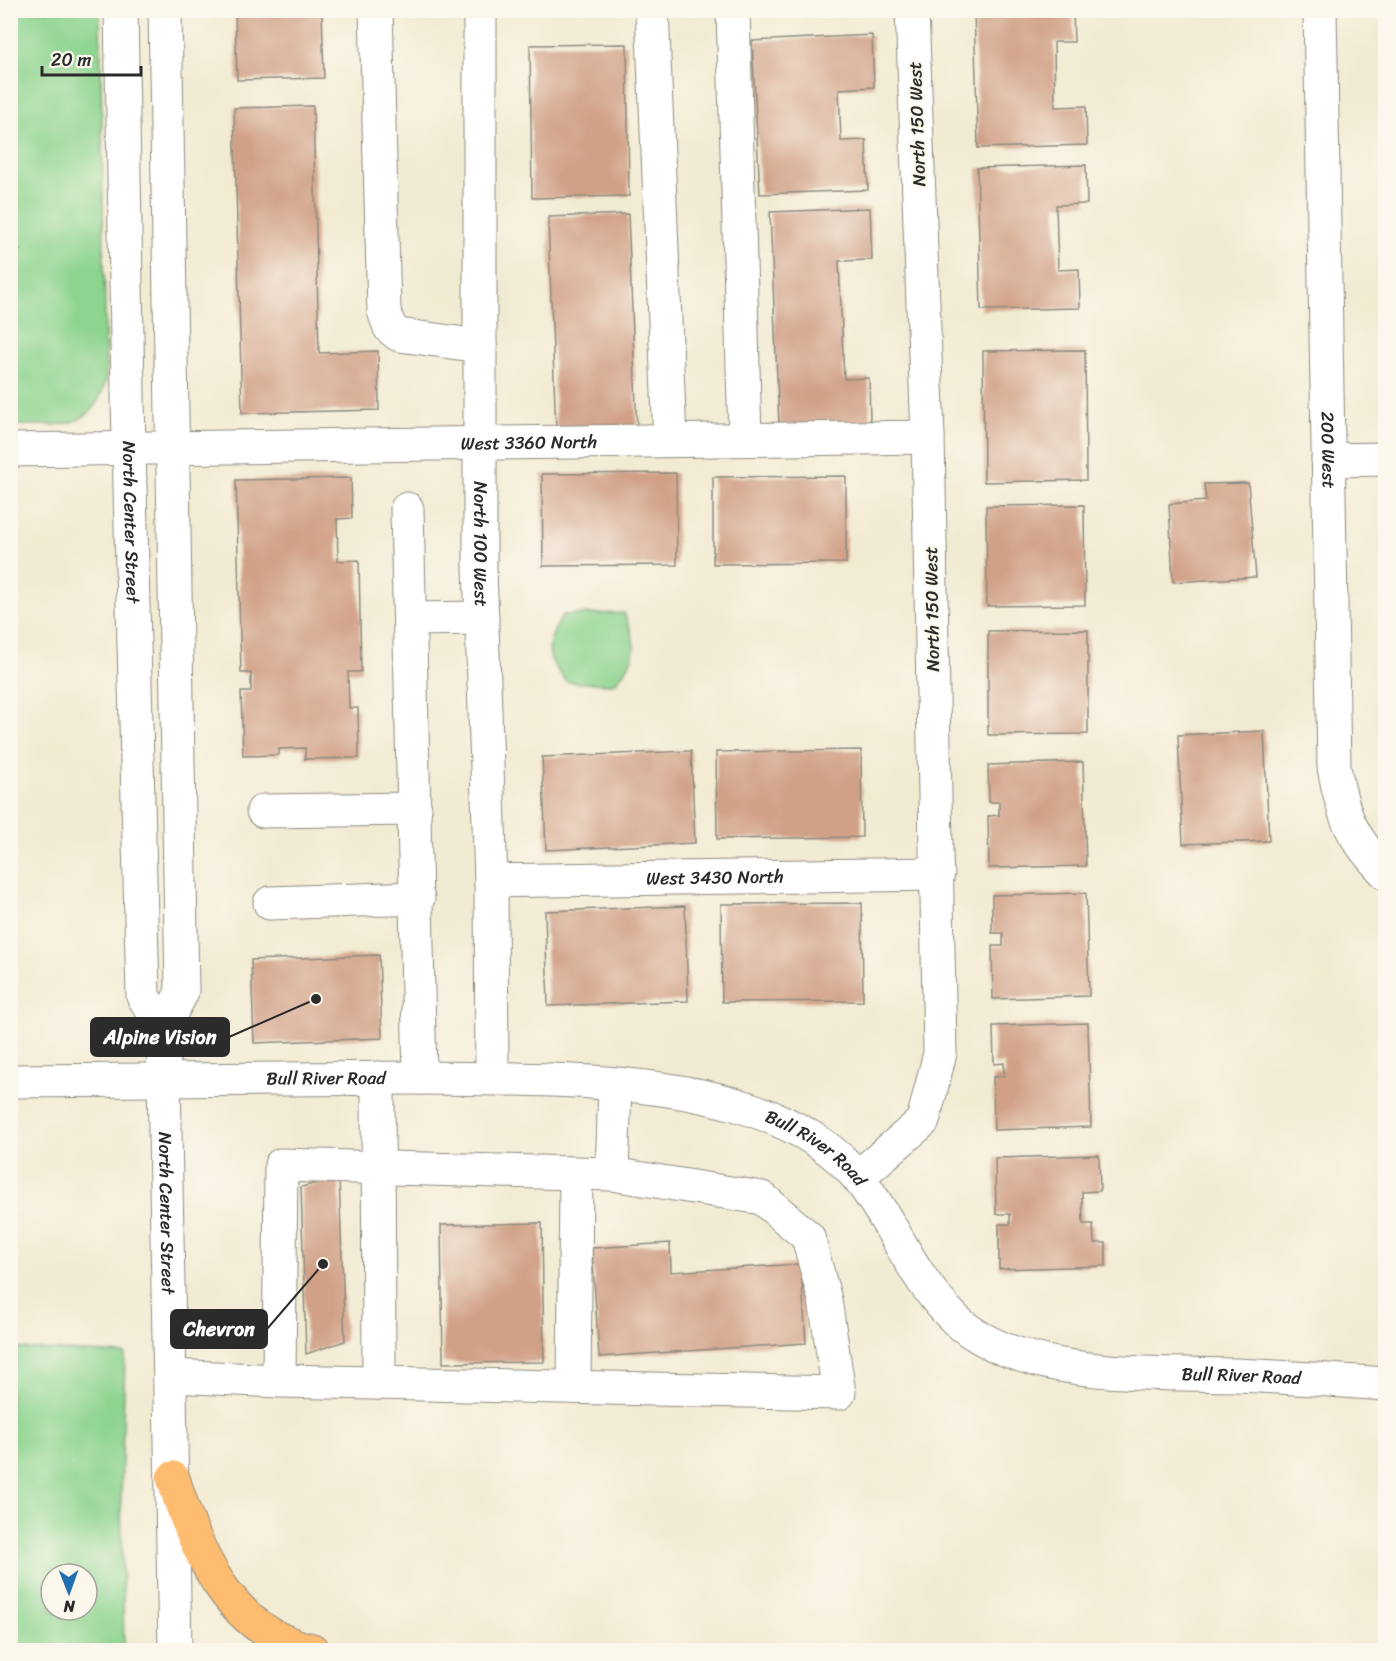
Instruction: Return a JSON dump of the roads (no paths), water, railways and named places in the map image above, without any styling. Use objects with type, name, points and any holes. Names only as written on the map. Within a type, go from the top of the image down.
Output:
[{"type":"main road","points":[[173,1493],[181,1503],[217,1582],[229,1600],[262,1630],[285,1642],[312,1650]]},
{"type":"street","name":"North Center Street","points":[[121,10],[143,996],[163,1028],[175,1650]]},
{"type":"street","points":[[163,1028],[182,992],[165,10]]},
{"type":"street","points":[[376,10],[384,312],[390,328],[399,335],[480,346]]},
{"type":"street","name":"North 100 West","points":[[480,10],[480,442],[482,618],[491,881],[492,1078]]},
{"type":"street","points":[[652,10],[670,440]]},
{"type":"street","points":[[733,10],[745,439]]},
{"type":"street","name":"North 150 West","points":[[858,1178],[923,1121],[940,1053],[928,437],[912,10]]},
{"type":"street","name":"200 West","points":[[1320,10],[1334,767],[1342,809],[1351,828],[1360,846],[1386,873]]},
{"type":"street","name":"West 3360 North","points":[[10,450],[928,437]]},
{"type":"street","points":[[1328,460],[1386,459]]},
{"type":"street","points":[[407,509],[418,898],[420,1078]]},
{"type":"street","points":[[410,619],[482,618]]},
{"type":"street","points":[[263,811],[415,809]]},
{"type":"street","name":"West 3430 North","points":[[491,881],[938,874]]},
{"type":"street","points":[[270,903],[418,898]]},
{"type":"street","points":[[378,1078],[379,1383]]},
{"type":"street","name":"Bull River Road","points":[[10,1081],[492,1078],[615,1085],[678,1092],[745,1108],[797,1128],[836,1155],[858,1178],[933,1296],[959,1322],[990,1342],[1033,1358],[1082,1368],[1143,1373],[1282,1376],[1386,1384]]},
{"type":"street","points":[[612,1174],[615,1085]]},
{"type":"street","points":[[171,1376],[279,1381],[839,1393],[825,1300],[808,1238],[762,1198],[612,1174],[281,1165],[279,1381]]},
{"type":"street","points":[[574,1387],[576,1174]]},
{"type":"place","name":"Alpine Vision","points":[[316,999]]},
{"type":"place","name":"Chevron","points":[[323,1264]]}]
